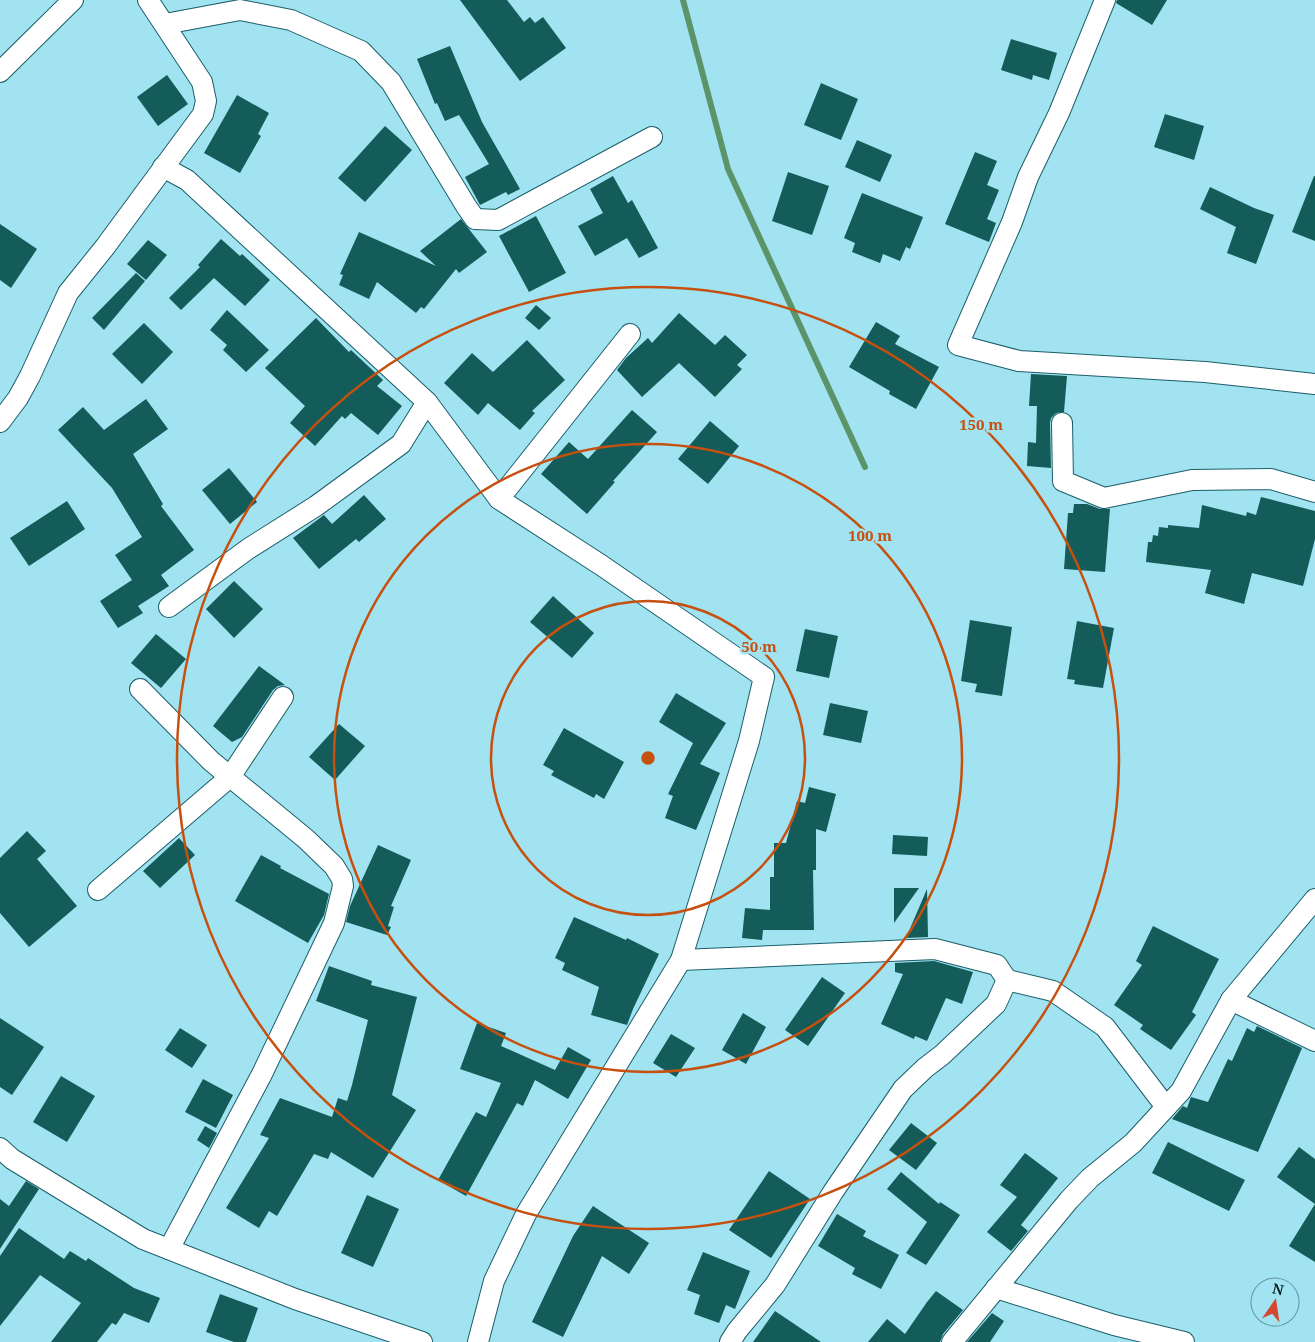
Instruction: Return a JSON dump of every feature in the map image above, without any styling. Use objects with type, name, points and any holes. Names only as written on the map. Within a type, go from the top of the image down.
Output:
[{"type":"street","points":[[0,72],[72,0]]},
{"type":"street","points":[[0,422],[18,398],[30,376],[68,293],[203,114],[206,101],[202,82],[166,24],[148,0]]},
{"type":"street","points":[[1105,0],[1059,113],[1028,177],[1012,222],[958,346],[1019,361],[1205,372],[1315,384]]},
{"type":"street","points":[[166,24],[240,10],[291,20],[361,51],[391,82],[466,206],[476,219],[498,220],[652,137]]},
{"type":"street","points":[[163,167],[186,180],[427,402],[499,499],[601,565],[764,676],[750,740],[681,960],[526,1214],[494,1281],[478,1342]]},
{"type":"street","points":[[499,499],[630,334]]},
{"type":"street","points":[[169,607],[248,548],[316,506],[401,444],[427,402]]},
{"type":"street","points":[[1062,423],[1063,481],[1104,498],[1192,480],[1270,479],[1315,492]]},
{"type":"street","points":[[140,689],[212,761],[306,839],[334,866],[344,886],[334,923],[266,1066],[169,1249]]},
{"type":"street","points":[[98,890],[230,776],[283,697]]},
{"type":"street","points":[[952,1342],[1069,1200],[1090,1178],[1133,1143],[1181,1090],[1231,1000],[1315,899]]},
{"type":"street","points":[[681,960],[935,948],[997,965],[1007,980],[1053,991],[1105,1027],[1166,1107]]},
{"type":"street","points":[[730,1342],[775,1285],[833,1192],[903,1089],[996,1004],[1007,980]]},
{"type":"street","points":[[1231,1000],[1315,1041]]},
{"type":"street","points":[[0,1148],[12,1159],[142,1238],[295,1299],[422,1342]]},
{"type":"street","points":[[996,1288],[1114,1325],[1184,1342]]},
{"type":"building","points":[[460,0],[507,0],[524,22],[530,17],[535,23],[543,17],[566,48],[520,81]]},
{"type":"building","points":[[1117,0],[1167,0],[1152,25],[1116,3]]},
{"type":"building","points":[[1011,39],[1057,53],[1049,80],[1033,75],[1032,80],[1001,70]]},
{"type":"building","points":[[450,46],[482,122],[520,189],[508,195],[506,192],[480,205],[465,177],[489,164],[459,115],[445,121],[437,103],[435,104],[417,59]]},
{"type":"building","points":[[167,75],[188,104],[158,126],[137,97]]},
{"type":"building","points":[[821,83],[858,99],[841,140],[804,125]]},
{"type":"building","points":[[237,95],[269,113],[258,134],[261,136],[240,173],[204,153]]},
{"type":"building","points":[[1165,114],[1204,126],[1194,160],[1154,147]]},
{"type":"building","points":[[385,126],[412,150],[365,202],[338,178]]},
{"type":"building","points":[[857,140],[892,155],[880,182],[845,167]]},
{"type":"building","points":[[975,152],[997,161],[987,185],[999,190],[987,219],[996,223],[989,242],[945,224]]},
{"type":"building","points":[[788,172],[829,186],[812,235],[772,221]]},
{"type":"building","points":[[613,176],[628,203],[632,200],[658,248],[639,258],[627,238],[595,256],[578,226],[603,213],[590,189]]},
{"type":"building","points":[[1315,176],[1315,241],[1292,232]]},
{"type":"building","points":[[1210,187],[1254,208],[1274,215],[1256,264],[1227,253],[1236,227],[1200,209]]},
{"type":"building","points":[[862,193],[923,217],[910,249],[906,247],[900,261],[883,254],[880,263],[852,252],[855,243],[844,238]]},
{"type":"building","points":[[536,216],[566,273],[529,292],[499,236]]},
{"type":"building","points":[[461,219],[487,252],[459,273],[456,269],[424,309],[421,307],[416,313],[377,282],[369,299],[339,285],[343,275],[340,274],[359,232],[436,266],[420,251]]},
{"type":"building","points":[[0,224],[37,249],[11,288],[0,280]]},
{"type":"building","points":[[221,239],[240,256],[242,254],[270,280],[245,306],[214,278],[181,310],[169,298],[200,267],[198,265]]},
{"type":"building","points":[[148,240],[167,255],[146,280],[127,264]]},
{"type":"building","points":[[136,273],[145,281],[104,330],[92,318]]},
{"type":"building","points":[[536,305],[551,318],[539,330],[525,318]]},
{"type":"building","points":[[227,310],[269,350],[246,372],[223,350],[227,345],[210,330]]},
{"type":"building","points":[[679,313],[715,345],[725,335],[747,355],[737,365],[742,369],[715,397],[679,363],[642,397],[617,370],[626,358],[648,338],[652,343]]},
{"type":"building","points":[[316,318],[349,352],[351,350],[383,380],[377,386],[402,406],[378,435],[351,413],[345,419],[342,416],[315,446],[290,423],[305,406],[265,368]]},
{"type":"building","points":[[876,322],[900,336],[895,344],[939,367],[916,409],[889,394],[890,391],[849,367]]},
{"type":"building","points":[[144,323],[173,352],[142,384],[112,354]]},
{"type":"building","points":[[527,340],[565,380],[532,411],[535,413],[520,430],[488,403],[478,415],[444,383],[472,353],[493,372]]},
{"type":"building","points":[[1031,374],[1067,376],[1064,412],[1056,413],[1051,418],[1050,423],[1051,468],[1027,466],[1028,442],[1036,443],[1037,406],[1029,406]]},
{"type":"building","points":[[146,399],[168,429],[133,454],[163,504],[161,506],[194,550],[161,575],[169,586],[138,606],[143,613],[118,628],[100,601],[132,580],[115,555],[142,537],[112,488],[58,430],[83,407],[104,430]]},
{"type":"building","points":[[632,410],[657,432],[613,481],[615,482],[587,514],[541,474],[569,442],[588,459]]},
{"type":"building","points":[[710,421],[739,446],[708,484],[678,459]]},
{"type":"building","points":[[229,468],[257,502],[230,524],[202,490]]},
{"type":"building","points":[[364,495],[386,519],[359,542],[356,539],[319,569],[293,538],[324,515],[332,524]]},
{"type":"building","points":[[1261,497],[1315,511],[1315,539],[1303,586],[1252,573],[1244,604],[1205,593],[1211,570],[1146,562],[1148,542],[1152,542],[1153,535],[1158,536],[1159,527],[1168,528],[1168,525],[1199,528],[1202,505],[1246,516],[1247,512],[1256,515]]},
{"type":"building","points":[[67,501],[85,529],[29,566],[10,538]]},
{"type":"building","points":[[1074,504],[1087,504],[1100,509],[1110,509],[1105,572],[1064,569],[1068,513],[1073,513]]},
{"type":"building","points":[[234,581],[263,609],[234,638],[206,609]]},
{"type":"building","points":[[553,596],[594,633],[572,658],[530,622]]},
{"type":"building","points":[[970,620],[1012,627],[1002,696],[975,692],[977,684],[961,681]]},
{"type":"building","points":[[1077,621],[1114,628],[1103,688],[1074,684],[1075,680],[1067,679]]},
{"type":"building","points":[[805,629],[838,636],[829,678],[796,671]]},
{"type":"building","points":[[156,634],[186,659],[161,688],[131,663]]},
{"type":"building","points":[[259,666],[285,685],[278,686],[273,690],[242,737],[232,742],[213,726]]},
{"type":"building","points":[[676,693],[726,723],[700,764],[720,773],[696,830],[665,818],[673,796],[668,794],[693,743],[659,722]]},
{"type":"building","points":[[830,703],[868,711],[861,743],[823,735]]},
{"type":"building","points":[[339,724],[365,746],[335,780],[309,757]]},
{"type":"building","points":[[564,728],[624,762],[604,799],[596,794],[594,798],[551,775],[554,771],[543,765]]},
{"type":"building","points":[[809,787],[836,794],[826,832],[816,829],[816,870],[813,870],[814,930],[763,930],[762,940],[742,938],[745,908],[770,910],[770,877],[774,877],[774,843],[786,843],[797,801],[805,803]]},
{"type":"building","points":[[27,831],[46,851],[37,859],[77,906],[29,947],[0,913],[0,858]]},
{"type":"building","points":[[893,835],[928,837],[927,856],[892,854]]},
{"type":"building","points":[[179,838],[195,855],[160,888],[143,871]]},
{"type":"building","points":[[378,845],[411,860],[391,906],[394,907],[388,926],[391,927],[387,935],[346,922],[350,906]]},
{"type":"building","points":[[261,855],[281,866],[280,868],[329,894],[324,915],[308,943],[235,901]]},
{"type":"building","points":[[894,888],[919,888],[894,923]]},
{"type":"building","points":[[927,889],[928,937],[906,938]]},
{"type":"building","points":[[574,917],[626,940],[627,938],[659,954],[627,1025],[591,1015],[599,987],[562,970],[565,963],[555,958]]},
{"type":"building","points":[[1153,926],[1219,959],[1192,1012],[1196,1015],[1171,1050],[1140,1029],[1143,1025],[1114,1005],[1142,965],[1136,961]]},
{"type":"building","points":[[934,961],[973,972],[962,1004],[946,998],[927,1041],[915,1036],[914,1039],[881,1024],[903,974],[895,972],[895,963]]},
{"type":"building","points":[[329,966],[372,981],[371,985],[417,997],[392,1095],[416,1110],[373,1178],[331,1152],[328,1159],[314,1154],[277,1216],[269,1211],[259,1228],[226,1208],[269,1138],[260,1135],[280,1098],[332,1117],[338,1098],[347,1101],[352,1085],[368,1020],[316,1001]]},
{"type":"building","points":[[822,977],[845,993],[808,1046],[785,1030]]},
{"type":"building","points":[[743,1013],[766,1027],[746,1064],[722,1050]]},
{"type":"building","points":[[0,1018],[44,1047],[12,1095],[0,1087]]},
{"type":"building","points":[[477,1023],[506,1033],[501,1046],[555,1070],[568,1047],[591,1060],[568,1099],[535,1080],[523,1106],[517,1103],[466,1196],[438,1180],[476,1112],[486,1117],[501,1083],[460,1069]]},
{"type":"building","points":[[1257,1026],[1302,1048],[1258,1152],[1172,1119],[1183,1106],[1187,1108],[1191,1097],[1208,1102],[1228,1059],[1232,1061],[1247,1028],[1254,1032]]},
{"type":"building","points":[[180,1028],[207,1045],[192,1068],[165,1050]]},
{"type":"building","points":[[671,1034],[695,1048],[676,1077],[653,1063]]},
{"type":"building","points":[[61,1076],[95,1096],[67,1142],[33,1122]]},
{"type":"building","points":[[203,1079],[233,1095],[216,1128],[185,1112]]},
{"type":"building","points":[[911,1123],[937,1143],[916,1170],[889,1150]]},
{"type":"building","points":[[205,1126],[217,1133],[209,1148],[197,1140]]},
{"type":"building","points":[[1168,1142],[1245,1180],[1229,1211],[1152,1173]]},
{"type":"building","points":[[1299,1147],[1315,1159],[1315,1204],[1277,1177]]},
{"type":"building","points":[[1025,1153],[1058,1178],[1021,1225],[1028,1231],[1011,1251],[987,1232],[1017,1197],[1000,1185]]},
{"type":"building","points":[[769,1171],[810,1199],[771,1258],[729,1230]]},
{"type":"building","points":[[901,1172],[939,1204],[940,1202],[960,1215],[926,1265],[906,1253],[927,1222],[887,1189]]},
{"type":"building","points":[[26,1181],[39,1189],[0,1249],[0,1199],[9,1206]]},
{"type":"building","points":[[367,1195],[399,1209],[373,1267],[341,1253]]},
{"type":"building","points":[[1315,1204],[1315,1262],[1289,1246]]},
{"type":"building","points":[[593,1206],[649,1243],[629,1274],[602,1256],[563,1337],[532,1322],[573,1236]]},
{"type":"building","points":[[837,1214],[866,1231],[863,1236],[899,1255],[881,1289],[852,1274],[855,1268],[818,1246]]},
{"type":"building","points":[[19,1228],[64,1259],[70,1251],[86,1261],[88,1258],[134,1288],[160,1298],[149,1323],[124,1313],[116,1325],[112,1323],[97,1342],[51,1342],[81,1303],[40,1275],[0,1326],[0,1256]]},
{"type":"building","points":[[703,1252],[750,1271],[735,1309],[726,1305],[719,1323],[694,1314],[700,1295],[687,1290]]},
{"type":"building","points":[[936,1291],[963,1310],[943,1334],[940,1342],[868,1342],[887,1319],[905,1334]]},
{"type":"building","points":[[220,1294],[258,1308],[246,1342],[234,1342],[206,1332]]},
{"type":"building","points":[[775,1311],[821,1342],[753,1342]]},
{"type":"building","points":[[992,1313],[1004,1321],[990,1342],[967,1342]]},
{"type":"waterway","points":[[683,0],[728,169],[865,467]]}]
